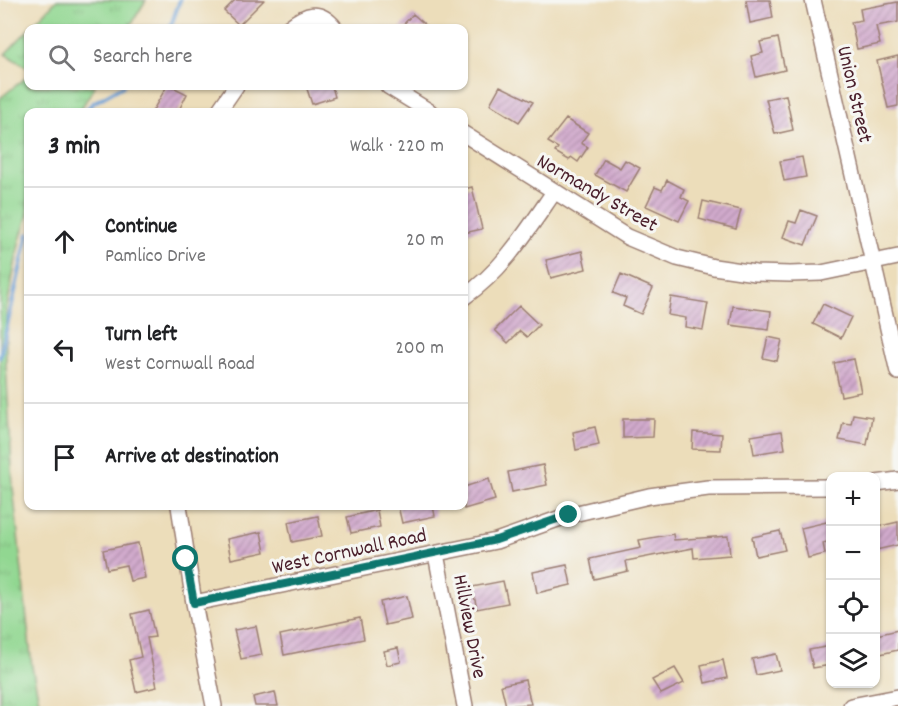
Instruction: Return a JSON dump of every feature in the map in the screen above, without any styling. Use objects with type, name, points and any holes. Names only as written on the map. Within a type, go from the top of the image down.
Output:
[{"type":"street","name":"Union Street","points":[[813,0],[898,372]]},
{"type":"street","points":[[295,24],[310,15],[320,15],[332,24]]},
{"type":"street","points":[[221,108],[233,90]]},
{"type":"street","points":[[394,90],[424,108]]},
{"type":"street","name":"Normandy Street","points":[[468,137],[642,245],[676,258],[755,273],[790,274],[821,273],[898,257]]},
{"type":"street","points":[[468,294],[499,268],[554,192]]},
{"type":"street","points":[[880,482],[898,480]]},
{"type":"street","name":"West Cornwall Road","points":[[194,603],[496,540],[569,515],[649,496],[708,488],[826,486]]},
{"type":"street","points":[[180,510],[194,603],[214,706]]},
{"type":"street","name":"Hillview Drive","points":[[436,554],[465,706]]},
{"type":"street","points":[[851,706],[898,697]]},
{"type":"green space","points":[[57,0],[146,0],[131,24],[34,24]]},
{"type":"green space","points":[[24,34],[24,66],[5,54]]},
{"type":"green space","points":[[24,79],[24,90],[93,90],[81,108],[24,108],[24,227],[6,312],[6,363],[13,487],[32,667],[40,706],[0,706],[0,98]]},
{"type":"building","points":[[235,0],[264,0],[240,24],[224,11]]},
{"type":"building","points":[[746,0],[770,0],[773,18],[750,23]]},
{"type":"building","points":[[898,2],[898,22],[876,26],[880,44],[857,49],[851,22],[862,20],[860,9]]},
{"type":"building","points":[[413,14],[424,24],[404,24]]},
{"type":"building","points":[[778,38],[785,70],[756,77],[751,56],[763,53],[760,42]]},
{"type":"building","points":[[898,56],[898,106],[888,108],[877,61]]},
{"type":"building","points":[[500,86],[533,102],[519,122],[490,104]]},
{"type":"building","points":[[165,90],[179,90],[187,94],[180,108],[154,108]]},
{"type":"building","points":[[307,90],[333,90],[335,97],[312,104]]},
{"type":"building","points":[[786,95],[793,130],[775,134],[766,99]]},
{"type":"building","points":[[566,119],[588,133],[581,143],[588,147],[578,162],[555,152],[558,148],[548,142]]},
{"type":"building","points":[[802,157],[806,177],[784,181],[780,161]]},
{"type":"building","points":[[604,159],[620,168],[625,160],[640,168],[626,192],[595,175]]},
{"type":"building","points":[[667,180],[684,189],[681,197],[689,201],[679,221],[646,206],[655,187],[662,190]]},
{"type":"building","points":[[472,187],[482,229],[468,232],[468,188]]},
{"type":"building","points":[[703,201],[741,210],[736,229],[699,219]]},
{"type":"building","points":[[801,210],[817,216],[805,245],[783,237],[789,221],[796,223]]},
{"type":"building","points":[[582,251],[586,269],[551,278],[546,260]]},
{"type":"building","points":[[621,274],[653,288],[641,314],[623,306],[626,298],[613,293]]},
{"type":"building","points":[[671,297],[708,303],[703,330],[685,327],[686,318],[668,315]]},
{"type":"building","points":[[823,304],[851,317],[841,338],[813,324]]},
{"type":"building","points":[[519,306],[539,325],[527,337],[520,331],[508,343],[495,330]]},
{"type":"building","points":[[733,306],[771,311],[769,330],[730,325]]},
{"type":"building","points":[[768,337],[782,340],[777,361],[763,358]]},
{"type":"building","points":[[854,359],[861,392],[841,396],[834,363]]},
{"type":"building","points":[[853,414],[872,417],[867,445],[839,440],[843,423],[851,424]]},
{"type":"building","points":[[623,419],[654,419],[653,437],[623,438]]},
{"type":"building","points":[[595,427],[599,445],[576,450],[573,432]]},
{"type":"building","points":[[782,431],[785,449],[754,454],[751,436]]},
{"type":"building","points":[[693,432],[722,434],[721,450],[692,449]]},
{"type":"building","points":[[543,465],[547,485],[512,492],[508,472]]},
{"type":"building","points":[[489,479],[495,500],[468,508],[468,486]]},
{"type":"building","points":[[377,510],[380,527],[351,533],[347,517]]},
{"type":"building","points":[[399,510],[434,510],[435,516],[402,523]]},
{"type":"building","points":[[318,516],[322,536],[292,542],[288,522]]},
{"type":"building","points":[[826,522],[826,542],[823,543],[825,554],[808,558],[801,528]]},
{"type":"building","points":[[898,522],[898,545],[880,549],[880,526]]},
{"type":"building","points":[[780,531],[785,550],[756,556],[752,537]]},
{"type":"building","points":[[261,532],[265,552],[231,559],[227,539]]},
{"type":"building","points":[[673,534],[674,540],[728,536],[730,555],[694,558],[693,548],[626,561],[628,571],[594,579],[590,559],[641,548],[639,540]]},
{"type":"building","points":[[138,543],[145,578],[130,581],[126,565],[107,569],[103,550]]},
{"type":"building","points":[[567,565],[571,585],[537,593],[533,572]]},
{"type":"building","points":[[503,581],[508,603],[477,609],[472,587]]},
{"type":"building","points":[[407,596],[412,619],[385,625],[380,602]]},
{"type":"building","points":[[149,610],[155,637],[147,638],[157,687],[136,692],[129,660],[141,657],[132,614]]},
{"type":"building","points":[[360,618],[364,639],[284,655],[280,635]]},
{"type":"building","points":[[256,626],[262,655],[241,659],[234,630]]},
{"type":"building","points":[[898,630],[898,650],[880,654],[880,634]]},
{"type":"building","points":[[826,647],[826,666],[813,668],[809,650]]},
{"type":"building","points":[[398,648],[401,662],[387,665],[384,651]]},
{"type":"building","points":[[776,654],[780,670],[756,675],[752,659]]},
{"type":"building","points":[[723,660],[727,678],[705,683],[701,665]]},
{"type":"building","points":[[675,668],[684,683],[661,694],[652,680]]},
{"type":"building","points":[[525,680],[531,704],[506,706],[501,685]]},
{"type":"building","points":[[275,692],[278,706],[255,706],[253,697]]},
{"type":"waterway","points":[[171,24],[180,0]]},
{"type":"waterway","points":[[88,108],[116,90]]},
{"type":"waterway","points":[[0,357],[24,252]]},
{"type":"route","points":[[186,559],[194,603],[496,540],[569,515]]}]
